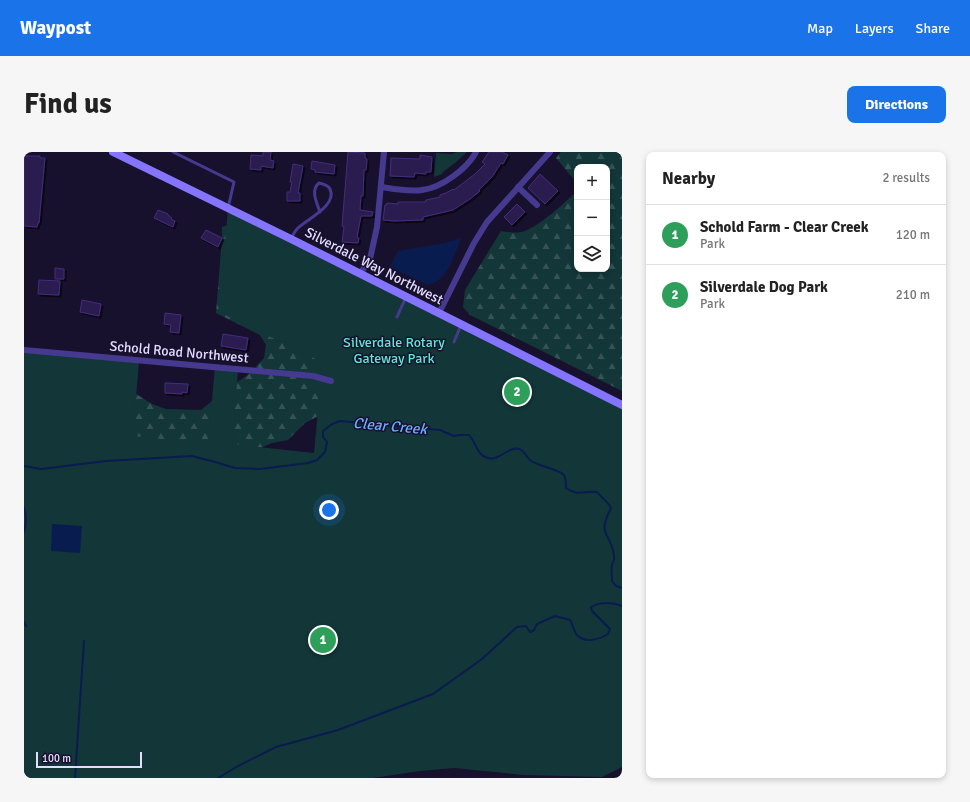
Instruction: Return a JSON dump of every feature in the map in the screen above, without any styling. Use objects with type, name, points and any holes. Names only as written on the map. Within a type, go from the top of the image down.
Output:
[{"type":"main road","name":"Silverdale Way Northwest","points":[[113,152],[125,155],[228,209],[622,404]]},
{"type":"street","points":[[360,274],[370,258],[377,226],[384,152]]},
{"type":"street","points":[[381,187],[422,190],[440,184],[459,172],[476,152]]},
{"type":"street","points":[[439,313],[474,243],[487,222],[550,152]]},
{"type":"street","points":[[518,187],[537,205]]},
{"type":"street","name":"Schold Road Northwest","points":[[24,350],[313,376],[331,381]]},
{"type":"lane","points":[[173,152],[234,182],[228,209]]},
{"type":"lane","points":[[290,239],[297,229],[320,212],[327,204],[331,191],[327,186],[319,183],[315,189],[315,197],[320,212]]},
{"type":"lane","points":[[397,317],[406,297]]},
{"type":"lane","points":[[454,342],[462,324]]},
{"type":"green space","points":[[457,152],[467,152],[442,174],[434,177],[436,153],[452,154]]},
{"type":"green space","points":[[561,152],[622,152],[622,391],[470,315],[463,307],[465,290],[501,231],[519,232],[531,228],[552,214],[574,194],[574,272],[610,272],[610,164],[574,164],[574,180],[556,158]]},
{"type":"green space","name":"Silverdale Rotary Gateway Park","points":[[228,209],[622,405],[622,767],[602,777],[524,775],[454,768],[373,778],[24,778],[24,350],[139,360],[133,436],[208,444],[215,367],[238,370],[232,444],[314,453],[321,378],[316,377],[322,362],[219,312]]},
{"type":"green space","points":[[231,224],[322,323],[324,413],[305,423],[288,440],[272,443],[251,452],[144,452],[24,364],[130,390],[152,404],[166,409],[201,410],[228,388],[248,375],[264,358],[266,345],[260,335],[216,313],[222,227]]},
{"type":"water","points":[[461,238],[449,268],[436,282],[428,285],[390,267],[398,251],[445,243]]},
{"type":"water","points":[[52,524],[82,526],[80,553],[51,551]]},
{"type":"building","points":[[263,152],[271,152],[270,160],[274,161],[273,168],[261,166],[261,170],[250,169],[251,155],[263,156]]},
{"type":"building","points":[[348,152],[365,153],[365,158],[367,159],[366,170],[364,170],[363,196],[361,196],[360,210],[373,212],[372,216],[361,216],[357,237],[359,238],[358,243],[342,242]]},
{"type":"building","points":[[489,152],[502,152],[508,155],[503,164],[501,163],[492,177],[479,190],[480,191],[453,210],[423,217],[423,220],[383,220],[385,205],[387,203],[398,204],[398,202],[425,202],[426,200],[440,197],[440,195],[453,189],[454,190],[475,174],[485,164],[482,162]]},
{"type":"building","points":[[420,155],[432,157],[431,172],[426,172],[426,174],[415,173],[414,177],[390,176],[391,158],[420,159]]},
{"type":"building","points":[[24,156],[40,156],[40,158],[45,158],[39,223],[37,227],[24,226]]},
{"type":"building","points":[[312,161],[335,165],[334,174],[315,172],[315,170],[311,169]]},
{"type":"building","points":[[293,164],[303,166],[298,193],[300,193],[300,201],[287,201],[287,192],[290,192],[292,182],[290,182]]},
{"type":"building","points":[[540,174],[558,191],[545,204],[528,188]]},
{"type":"building","points":[[517,204],[525,212],[512,225],[504,217]]},
{"type":"building","points":[[158,210],[168,214],[172,218],[171,219],[175,221],[173,227],[154,218]]},
{"type":"building","points":[[206,230],[222,238],[218,247],[201,238]]},
{"type":"building","points":[[55,268],[64,269],[64,279],[55,279]]},
{"type":"building","points":[[39,280],[60,281],[59,295],[38,294]]},
{"type":"building","points":[[82,300],[101,304],[99,316],[80,312]]},
{"type":"building","points":[[165,313],[181,315],[179,333],[170,332],[171,325],[164,324]]},
{"type":"building","points":[[223,334],[248,338],[246,350],[221,346]]},
{"type":"building","points":[[165,383],[188,384],[187,393],[165,393]]},
{"type":"waterway","name":"Clear Creek","points":[[24,466],[41,469],[106,461],[192,456],[235,468],[260,469],[308,463],[317,460],[325,452],[327,442],[323,437],[323,431],[332,424],[340,421],[440,430],[454,436],[469,435],[481,455],[484,457],[492,458],[512,450],[520,449],[531,461],[562,473],[566,479],[566,488],[571,491],[578,493],[597,492],[611,508],[607,517],[605,529],[614,557],[612,564],[612,581],[616,586],[622,588]]},
{"type":"waterway","points":[[24,508],[26,514],[24,532]]},
{"type":"waterway","points":[[218,778],[276,747],[338,730],[433,694],[482,659],[517,627],[526,626],[530,632],[534,630],[537,624],[555,616],[570,620],[576,634],[580,638],[592,640],[601,638],[608,634],[610,629],[592,611],[591,607],[606,603],[622,606]]},
{"type":"waterway","points":[[24,622],[26,626]]},
{"type":"waterway","points":[[75,778],[84,641]]},
{"type":"place","name":"Silverdale Dog Park","points":[[517,392]]},
{"type":"place","name":"Schold Farm - Clear Creek","points":[[323,640]]}]
